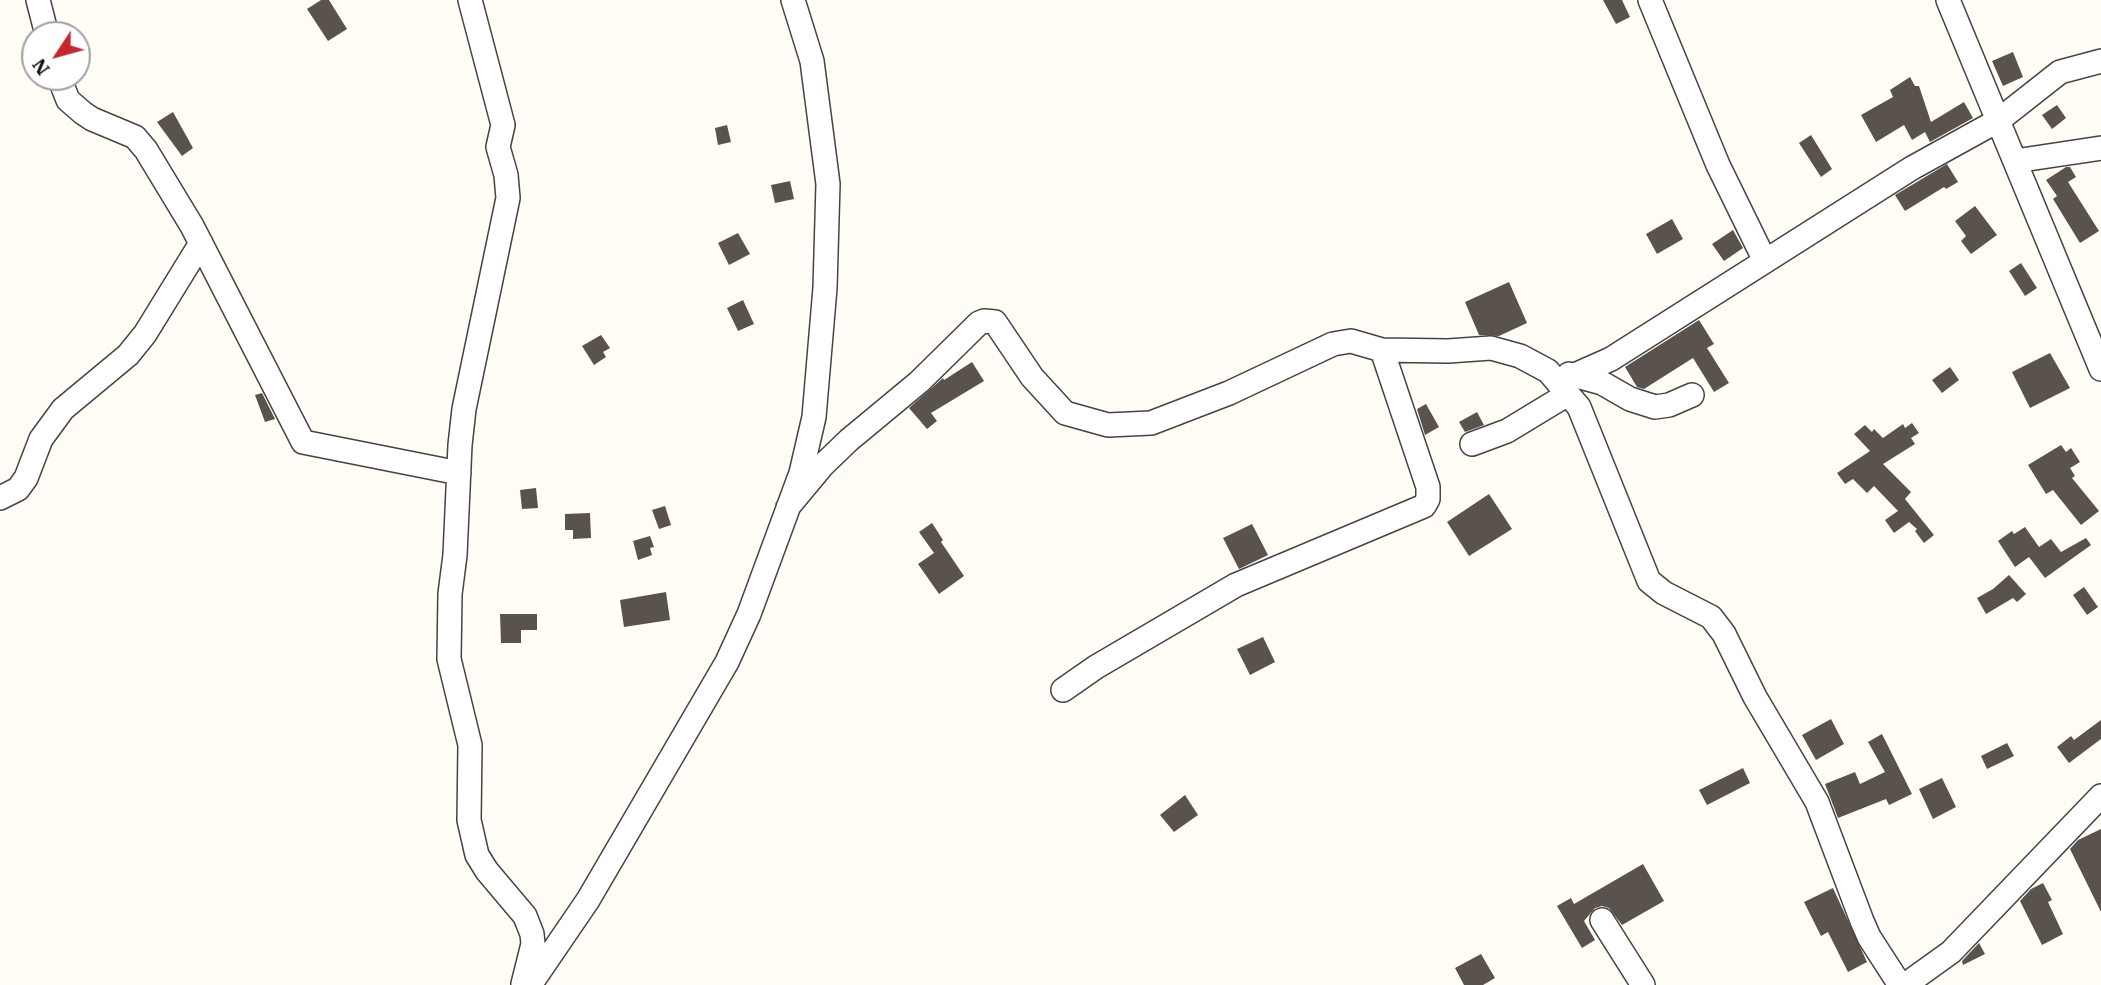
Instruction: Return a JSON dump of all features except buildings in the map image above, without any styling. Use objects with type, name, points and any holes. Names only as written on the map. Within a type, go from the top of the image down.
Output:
[{"type":"street","points":[[38,0],[43,21]]},
{"type":"street","points":[[470,0],[501,116],[502,128],[498,147],[508,188],[464,409],[448,631],[449,659],[470,745],[469,820],[477,855],[525,916],[532,934],[533,944],[522,985]]},
{"type":"street","points":[[530,985],[588,900],[727,663],[749,614],[801,473],[814,417],[825,288],[828,184],[811,61],[793,0]]},
{"type":"street","points":[[1650,0],[1718,165],[1765,261]]},
{"type":"street","points":[[1948,0],[2101,369]]},
{"type":"street","points":[[1472,444],[1507,431],[1571,385],[1765,261],[1912,168],[1998,120],[2060,72],[2101,61]]},
{"type":"street","points":[[64,91],[68,100],[92,120],[135,137],[141,142],[186,215],[303,442],[459,472]]},
{"type":"street","points":[[2015,161],[2101,148]]},
{"type":"street","points":[[0,498],[18,489],[26,478],[41,439],[63,409],[128,355],[145,334],[201,243]]},
{"type":"street","points":[[788,508],[823,465],[849,440],[919,382],[984,321],[995,322],[1032,377],[1065,413],[1108,425],[1151,422],[1229,393],[1333,344],[1351,341],[1382,350],[1448,351],[1490,348],[1520,356],[1571,385],[1602,383],[1630,399],[1655,408],[1692,395]]},
{"type":"street","points":[[1063,690],[1096,667],[1237,584],[1424,506],[1428,499],[1428,487],[1382,350]]},
{"type":"street","points":[[1571,385],[1649,580],[1664,593],[1711,617],[1724,634],[1755,697],[1817,803],[1866,929],[1903,985],[1951,952],[2101,796]]},
{"type":"street","points":[[1602,920],[1643,985]]}]
